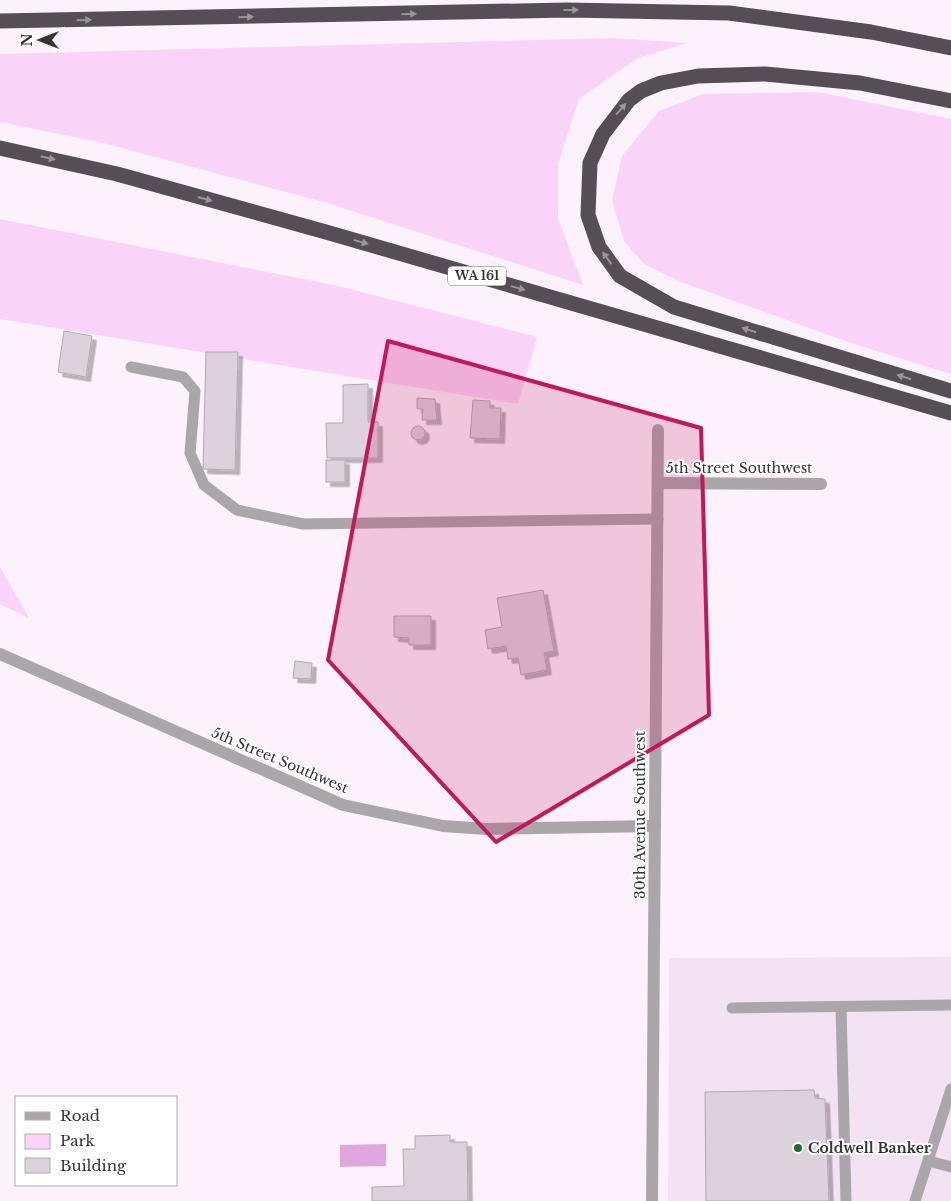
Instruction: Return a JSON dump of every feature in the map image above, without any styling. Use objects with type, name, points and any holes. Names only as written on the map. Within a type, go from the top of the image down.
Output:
[{"type":"highway","points":[[0,21],[567,10],[729,13],[872,32],[951,48]]},
{"type":"highway","points":[[951,101],[860,83],[765,74],[698,76],[661,83],[629,100],[604,134],[590,163],[588,215],[599,247],[620,276],[674,307],[951,391]]},
{"type":"highway","name":"WA 161","points":[[0,148],[117,174],[326,232],[951,413]]},
{"type":"street","name":"30th Avenue Southwest","points":[[652,1201],[658,430]]},
{"type":"street","name":"5th Street Southwest","points":[[658,483],[820,484]]},
{"type":"street","name":"5th Street Southwest","points":[[0,654],[343,805],[443,826],[486,829],[655,826]]},
{"type":"lane","points":[[130,367],[184,377],[195,391],[190,453],[204,485],[237,510],[303,524],[658,518]]},
{"type":"lane","points":[[732,1008],[951,1006]]},
{"type":"lane","points":[[841,1007],[846,1201]]},
{"type":"lane","points":[[915,1201],[951,1089]]},
{"type":"lane","points":[[929,1161],[951,1167]]},
{"type":"highlighted area","points":[[388,341],[701,428],[709,715],[496,842],[328,660]]},
{"type":"shaded area","points":[[951,957],[951,1201],[668,1201],[669,958]]},
{"type":"shaded area","points":[[386,1144],[386,1166],[340,1167],[340,1145]]},
{"type":"green space","points":[[613,38],[687,43],[638,58],[579,99],[558,164],[558,218],[583,285],[327,203],[103,143],[0,122],[0,54]]},
{"type":"green space","points":[[818,92],[951,119],[951,374],[848,342],[681,282],[644,264],[624,241],[612,200],[622,156],[659,111],[703,94]]},
{"type":"green space","points":[[0,219],[334,285],[537,337],[518,404],[0,319]]},
{"type":"green space","points":[[0,567],[29,618],[0,604]]},
{"type":"building","points":[[64,331],[92,336],[86,377],[58,372]]},
{"type":"building","points":[[206,352],[238,352],[235,470],[203,469]]},
{"type":"building","points":[[368,384],[368,422],[378,422],[378,458],[327,458],[326,423],[343,423],[343,385]]},
{"type":"building","points":[[417,398],[435,399],[437,420],[422,420],[423,409],[417,409]]},
{"type":"building","points":[[473,400],[490,401],[490,408],[501,408],[500,439],[470,438]]},
{"type":"building","points":[[418,426],[423,428],[425,433],[423,438],[418,440],[413,438],[411,433],[413,428]]},
{"type":"building","points":[[326,460],[345,460],[345,482],[326,482]]},
{"type":"building","points":[[543,590],[554,651],[544,653],[547,670],[521,675],[518,658],[508,659],[506,646],[488,649],[485,630],[502,627],[497,598]]},
{"type":"building","points":[[394,616],[431,616],[431,645],[409,645],[409,638],[394,637]]},
{"type":"building","points":[[295,661],[312,663],[311,679],[293,678]]},
{"type":"building","points":[[814,1090],[815,1098],[825,1099],[829,1201],[706,1201],[705,1092]]},
{"type":"building","points":[[450,1135],[450,1142],[467,1142],[468,1201],[372,1201],[372,1187],[404,1186],[403,1149],[415,1149],[415,1136]]},
{"type":"place","name":"Coldwell Banker","points":[[798,1148]]}]
